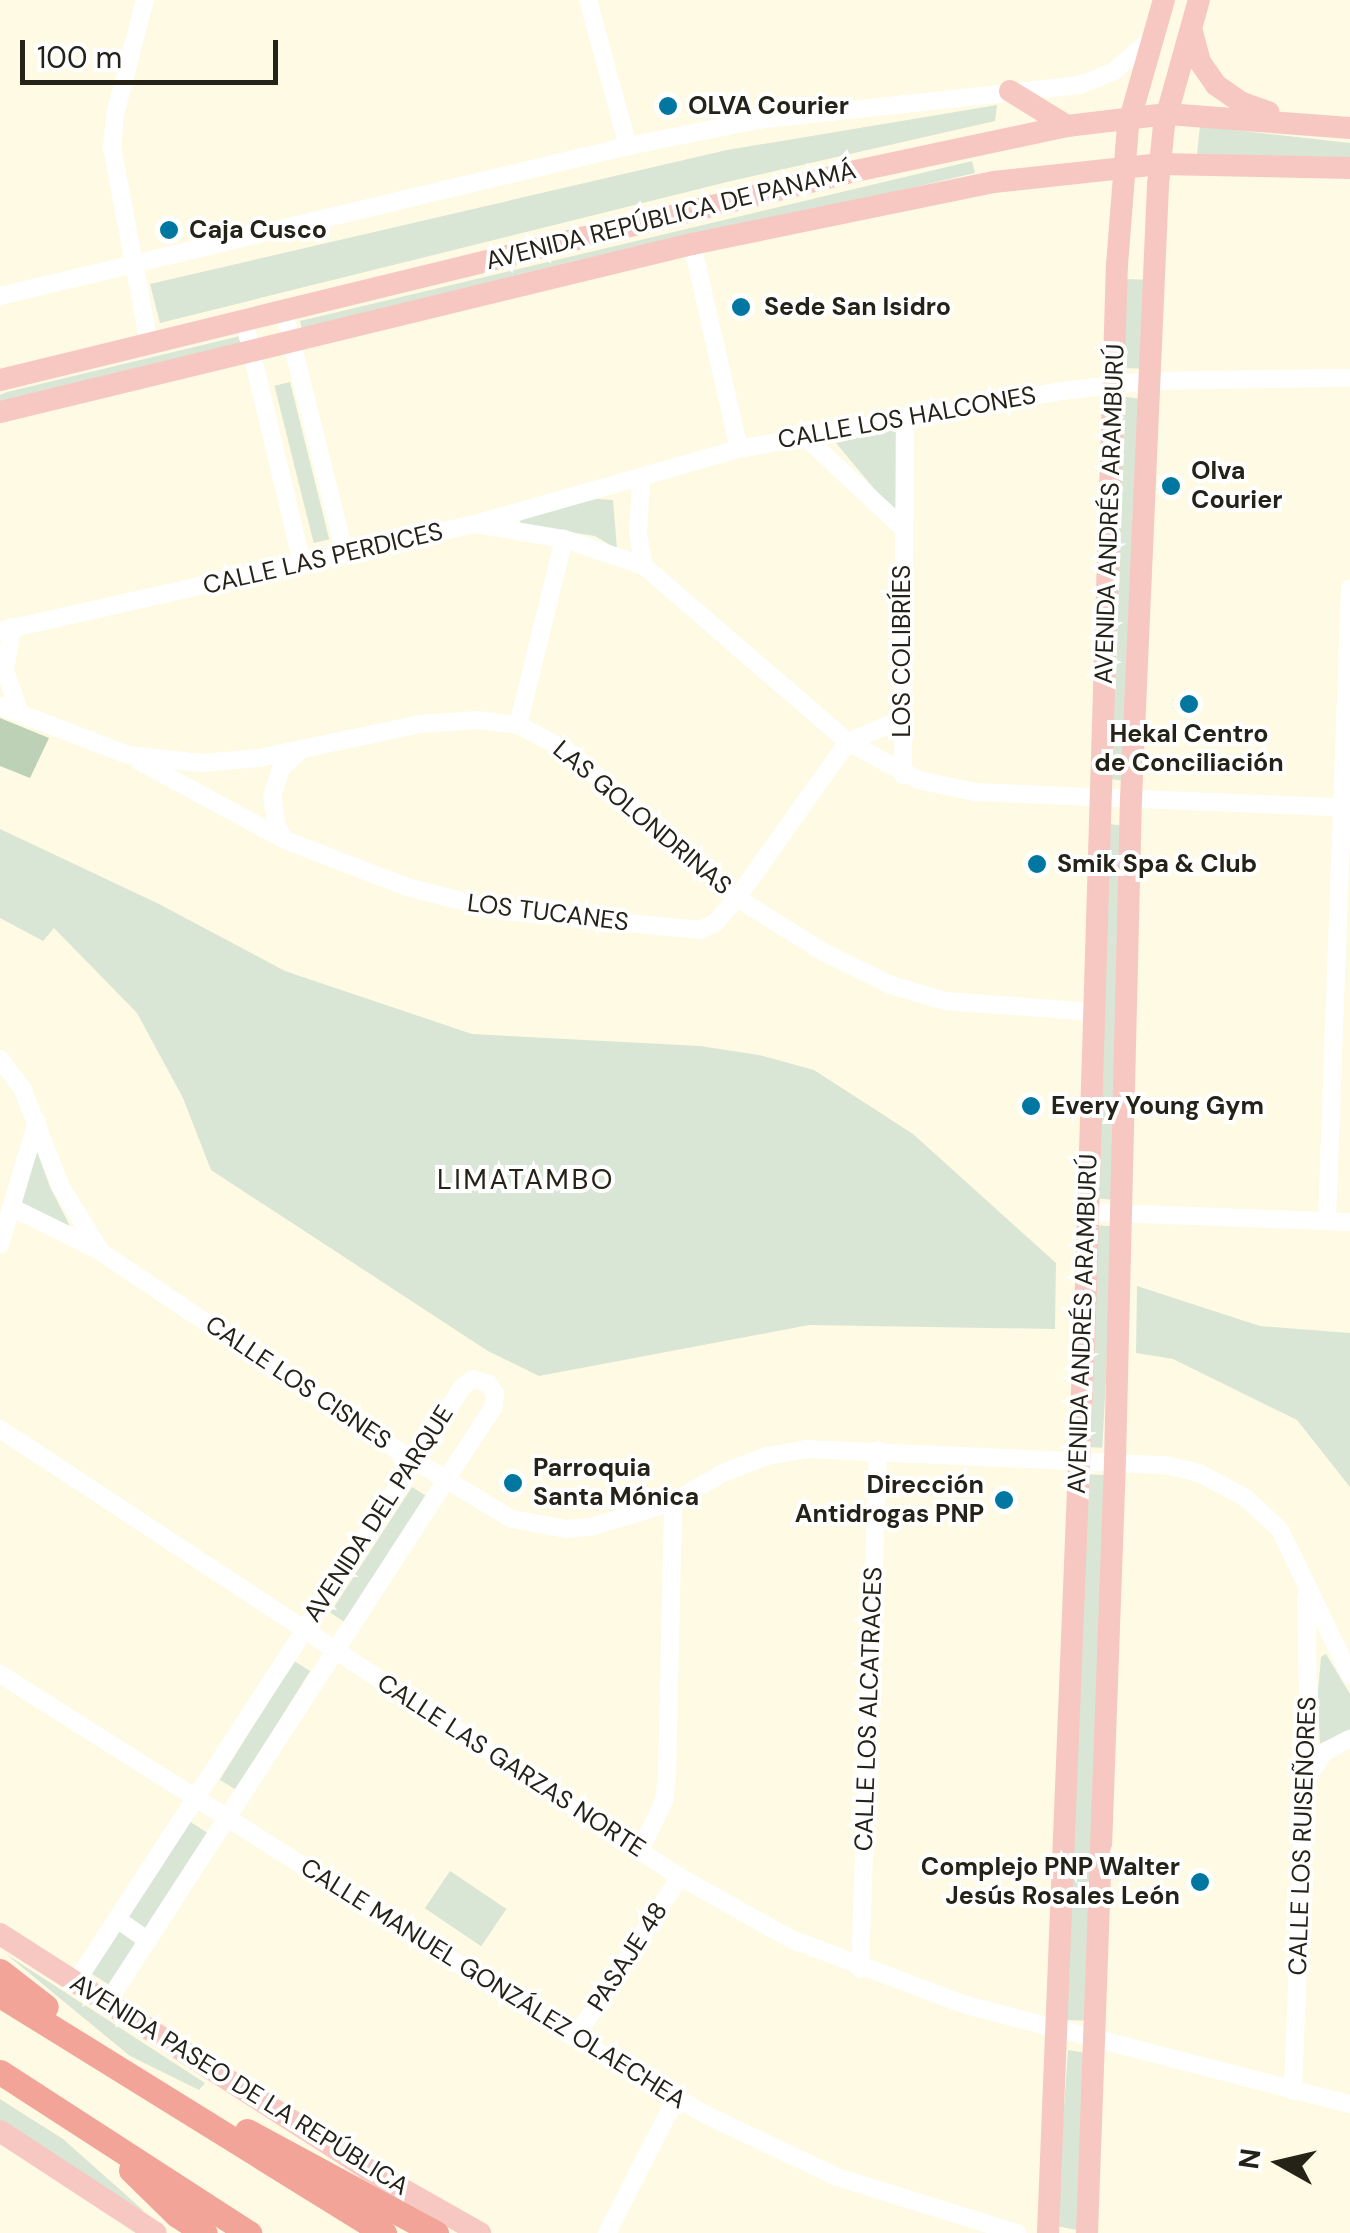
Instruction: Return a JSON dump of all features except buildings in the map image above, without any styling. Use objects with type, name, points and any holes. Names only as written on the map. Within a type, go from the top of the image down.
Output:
[{"type":"highway","points":[[0,1970],[100,2058]]},
{"type":"highway","points":[[0,1995],[384,2233]]},
{"type":"highway","points":[[0,2072],[249,2233]]},
{"type":"highway","points":[[202,2118],[254,2133],[436,2233]]},
{"type":"highway","points":[[100,2138],[177,2216],[204,2233]]},
{"type":"main road","name":"AVENIDA ANDRÉS ARAMBURÚ","points":[[1048,2233],[1088,1212],[1122,167],[1130,116],[1164,0]]},
{"type":"main road","name":"AVENIDA ANDRÉS ARAMBURÚ","points":[[1087,2233],[1148,381],[1159,164],[1167,114],[1199,0]]},
{"type":"main road","points":[[1154,33],[1167,48],[1180,48],[1189,34]]},
{"type":"main road","points":[[1189,34],[1202,67],[1222,90],[1252,107],[1300,122]]},
{"type":"main road","points":[[1010,91],[1067,126]]},
{"type":"main road","name":"AVENIDA REPÚBLICA DE PANAMÁ","points":[[0,380],[990,141],[1067,126],[1167,114],[1350,128]]},
{"type":"main road","points":[[990,141],[994,182]]},
{"type":"main road","name":"AVENIDA REPÚBLICA DE PANAMÁ","points":[[0,412],[692,244],[994,182],[1159,164],[1350,168]]},
{"type":"main road","points":[[1117,265],[1154,266]]},
{"type":"main road","name":"AVENIDA PASEO DE LA REPÚBLICA","points":[[0,1934],[367,2170],[480,2233]]},
{"type":"main road","points":[[0,2130],[156,2233]]},
{"type":"street","points":[[145,0],[115,114],[112,147],[131,263],[150,343]]},
{"type":"street","points":[[588,0],[628,146]]},
{"type":"street","points":[[0,296],[628,146],[758,120],[1057,88],[1100,78],[1134,56],[1154,33]]},
{"type":"street","points":[[692,244],[740,449]]},
{"type":"street","points":[[284,311],[345,554]]},
{"type":"street","points":[[244,320],[302,564]]},
{"type":"street","name":"CALLE LOS HALCONES","points":[[475,524],[641,481],[740,449],[905,417],[1115,383],[1350,378]]},
{"type":"street","name":"LOS COLIBRÍES","points":[[903,774],[905,417]]},
{"type":"street","points":[[804,436],[902,527]]},
{"type":"street","points":[[641,481],[638,533],[644,566]]},
{"type":"street","name":"CALLE LAS PERDICES","points":[[6,629],[475,524],[564,539],[644,566],[848,742],[903,774],[955,790],[1346,808]]},
{"type":"street","points":[[518,725],[564,539]]},
{"type":"street","points":[[1328,1221],[1342,1022],[1350,588]]},
{"type":"street","points":[[6,629],[5,671],[20,713]]},
{"type":"street","name":"LAS GOLONDRINAS","points":[[0,706],[128,755],[214,764],[420,724],[477,720],[518,725],[568,751],[737,898],[810,945],[907,992],[970,1004],[1094,1012]]},
{"type":"street","points":[[848,742],[902,719]]},
{"type":"street","name":"LOS TUCANES","points":[[128,755],[285,840],[408,887],[502,912],[700,930],[715,923],[737,898],[848,742]]},
{"type":"street","points":[[285,840],[277,827],[272,798],[281,769],[303,748]]},
{"type":"street","name":"CALLE LOS CISNES","points":[[0,1058],[37,1121],[61,1187],[101,1252]]},
{"type":"street","points":[[0,1245],[37,1121]]},
{"type":"street","name":"CALLE LOS CISNES","points":[[11,1206],[101,1252],[445,1481],[512,1519],[566,1529],[591,1527],[673,1502],[723,1473],[767,1456],[806,1449],[1115,1460],[1200,1473],[1246,1498],[1280,1530],[1350,1675]]},
{"type":"street","points":[[1088,1212],[1350,1222]]},
{"type":"street","name":"AVENIDA DEL PARQUE","points":[[76,1982],[462,1386],[472,1379],[489,1384],[495,1394],[494,1406],[107,2003]]},
{"type":"street","name":"CALLE LAS GARZAS NORTE","points":[[0,1429],[680,1877],[761,1924],[860,1969],[1058,2031],[1350,2104]]},
{"type":"street","name":"CALLE LOS ALCATRACES","points":[[860,1969],[878,1450]]},
{"type":"street","points":[[640,1850],[664,1801],[667,1774],[673,1502]]},
{"type":"street","name":"CALLE LOS RUISEÑORES","points":[[1293,2091],[1310,1640],[1305,1582]]},
{"type":"street","name":"CALLE MANUEL GONZÁLEZ OLAECHEA","points":[[0,1674],[194,1800],[676,2098],[815,2168],[1016,2233]]},
{"type":"street","points":[[1306,1791],[1314,1763],[1324,1752],[1350,1739]]},
{"type":"street","name":"PASAJE 48","points":[[576,2038],[680,1877]]},
{"type":"street","points":[[117,1919],[148,1940]]},
{"type":"street","points":[[607,2233],[676,2098]]},
{"type":"green space","points":[[997,105],[995,121],[727,182],[160,323],[150,284],[727,150]]},
{"type":"green space","points":[[1200,126],[1350,143],[1350,162],[1197,154]]},
{"type":"green space","points":[[972,161],[975,173],[302,330],[300,321]]},
{"type":"green space","points":[[1125,279],[1148,280],[1145,369],[1122,368]]},
{"type":"green space","points":[[240,336],[241,346],[0,404],[0,395],[7,392]]},
{"type":"green space","points":[[290,382],[329,539],[314,543],[274,386]]},
{"type":"green space","points":[[1119,396],[1141,399],[1127,781],[1108,779]]},
{"type":"green space","points":[[898,428],[898,508],[891,509],[836,443]]},
{"type":"green space","points":[[596,499],[613,500],[617,549],[595,536],[519,524],[523,516]]},
{"type":"green space","points":[[0,718],[49,738],[30,778],[0,766]]},
{"type":"green space","points":[[1104,823],[1123,826],[1115,1200],[1092,1198]]},
{"type":"green space","points":[[0,829],[157,903],[285,971],[472,1034],[700,1046],[759,1055],[814,1070],[913,1134],[1056,1263],[1055,1329],[809,1325],[539,1376],[488,1351],[211,1170],[183,1098],[137,1013],[54,928],[43,941],[0,918]]},
{"type":"green space","points":[[35,1146],[50,1187],[70,1226],[17,1206]]},
{"type":"green space","points":[[1092,1225],[1114,1226],[1102,1448],[1080,1447]]},
{"type":"green space","points":[[1137,1286],[1260,1326],[1350,1333],[1350,1487],[1297,1420],[1173,1359],[1136,1353]]},
{"type":"green space","points":[[1084,1474],[1106,1475],[1087,2021],[1065,2020]]},
{"type":"green space","points":[[412,1487],[432,1500],[350,1626],[330,1613]]},
{"type":"green space","points":[[1326,1654],[1350,1694],[1350,1731],[1320,1747],[1318,1692],[1321,1657]]},
{"type":"green space","points":[[294,1661],[310,1671],[236,1790],[220,1780]]},
{"type":"green space","points":[[189,1821],[209,1834],[111,1986],[90,1973]]},
{"type":"green space","points":[[450,1871],[506,1909],[481,1946],[425,1908]]},
{"type":"green space","points":[[6,1954],[205,2083],[199,2090],[130,2056]]},
{"type":"green space","points":[[1068,2050],[1086,2053],[1077,2230],[1056,2226]]},
{"type":"green space","points":[[0,2099],[63,2139],[144,2211],[126,2207],[0,2124]]},
{"type":"place","name":"OLVA Courier","points":[[668,106]]},
{"type":"place","name":"Caja Cusco","points":[[169,230]]},
{"type":"place","name":"Sede San Isidro","points":[[741,307]]},
{"type":"place","name":"Olva Courier","points":[[1171,486]]},
{"type":"place","name":"Hekal Centro de Conciliación","points":[[1189,704]]},
{"type":"place","name":"Smik Spa & Club","points":[[1037,864]]},
{"type":"place","name":"Every Young Gym","points":[[1031,1106]]},
{"type":"place","name":"Parroquia Santa Mónica","points":[[513,1483]]},
{"type":"place","name":"Dirección Antidrogas PNP","points":[[1004,1500]]},
{"type":"place","name":"Complejo PNP Walter Jesús Rosales León","points":[[1200,1882]]},
{"type":"district","name":"LIMATAMBO","points":[[526,1180]]}]
